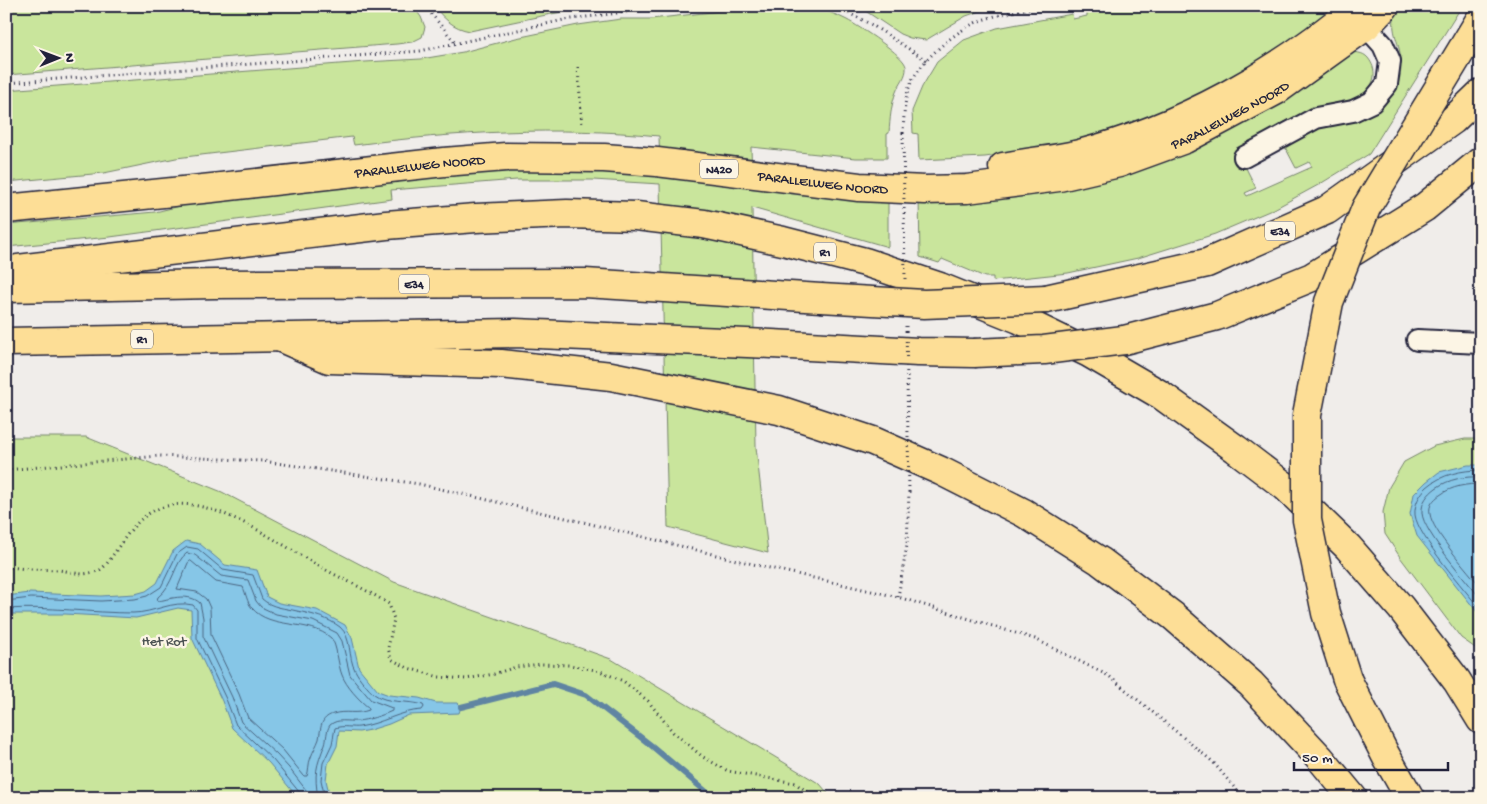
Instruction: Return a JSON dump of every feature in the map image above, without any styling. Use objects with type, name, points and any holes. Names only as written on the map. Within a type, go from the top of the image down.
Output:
[{"type":"highway","name":"PARALLELWEG NOORD","points":[[6,191],[162,177],[394,149],[494,140],[579,139],[672,146],[858,169],[931,172],[988,169],[1078,154],[1149,131],[1218,99],[1277,66],[1332,27],[1385,6]]},
{"type":"highway","name":"PARALLELWEG NOORD","points":[[6,208],[506,157],[604,158],[657,162],[859,187],[925,190],[967,189],[1059,178],[1119,163],[1185,139],[1277,90],[1361,16]]},
{"type":"highway","points":[[1410,798],[1386,756],[1347,679],[1326,613],[1307,520],[1307,415],[1329,302],[1366,208],[1481,18]]},
{"type":"highway","name":"E34","points":[[6,288],[215,284],[585,283],[924,304],[1046,299],[1207,264],[1327,210],[1453,120],[1481,93]]},
{"type":"highway","points":[[279,337],[515,333],[974,353],[1044,350],[1124,340],[1217,316],[1312,277],[1426,207],[1481,161]]},
{"type":"highway","name":"R1","points":[[6,273],[18,269],[386,226],[476,218],[567,214],[636,216],[704,224],[783,241],[865,262],[940,287],[1018,318],[1089,353],[1161,394],[1236,449],[1286,487],[1348,547],[1400,608],[1457,681],[1481,720]]},
{"type":"highway","points":[[279,337],[328,359],[501,364],[611,376],[779,410],[873,441],[941,471],[1024,513],[1100,561],[1173,616],[1252,684],[1320,758],[1353,798]]},
{"type":"highway","name":"R1","points":[[6,342],[279,337]]},
{"type":"lane","points":[[1244,157],[1316,118],[1353,111],[1372,102],[1386,84],[1390,61],[1383,45],[1361,16]]},
{"type":"lane","points":[[1417,340],[1481,342]]},
{"type":"path","points":[[425,6],[456,44]]},
{"type":"path","points":[[6,83],[420,51],[564,20],[672,6]]},
{"type":"path","points":[[835,6],[872,25],[926,60]]},
{"type":"path","points":[[903,133],[904,108],[910,84],[926,60],[952,37],[981,20],[1020,10],[1046,6]]},
{"type":"path","points":[[578,67],[582,126]]},
{"type":"path","points":[[6,470],[159,456],[263,461],[419,484],[898,597],[1035,639],[1108,676],[1213,762],[1243,798]]},
{"type":"path","points":[[898,597],[907,545],[909,492]]},
{"type":"path","points":[[6,566],[18,569],[60,570],[83,574],[100,570],[110,560],[130,530],[150,512],[168,505],[195,504],[211,508],[236,519],[389,604],[394,618],[388,648],[389,654],[391,659],[408,668],[439,677],[466,679],[494,674],[516,667],[542,664],[570,665],[600,671],[623,681],[648,700],[674,732],[704,757],[728,771],[795,783],[816,798]]},
{"type":"green space","points":[[6,6],[413,6],[425,27],[422,37],[412,42],[397,44],[6,75]]},
{"type":"green space","points":[[434,6],[596,6],[470,31],[459,28],[449,22]]},
{"type":"green space","points":[[764,6],[808,6],[835,14],[853,23],[881,42],[904,62],[906,67],[892,107],[889,133],[887,134],[887,158],[856,158],[751,147],[752,182],[888,198],[888,247],[752,208],[756,447],[768,553],[668,527],[660,184],[593,180],[517,180],[391,190],[392,199],[110,237],[6,247],[6,225],[155,212],[210,199],[469,168],[660,169],[659,136],[583,131],[545,131],[468,134],[354,145],[352,137],[176,158],[104,173],[6,182],[6,90],[421,59],[463,52],[516,38],[578,25],[621,19],[651,19]]},
{"type":"green space","points":[[858,6],[995,6],[966,16],[926,40],[910,38],[900,34]]},
{"type":"green space","points":[[1100,6],[1339,6],[1259,67],[1184,106],[1076,144],[985,157],[919,160],[918,134],[913,133],[912,111],[922,87],[937,62],[964,40],[997,28],[1072,14],[1073,19],[1087,16],[1087,10]]},
{"type":"green space","points":[[1398,6],[1462,6],[1369,154],[1274,209],[1215,234],[1138,258],[1068,273],[993,281],[993,277],[985,277],[942,259],[939,263],[920,257],[919,198],[1347,53],[1364,55],[1371,62],[1374,71],[1373,80],[1365,92],[1344,102],[1314,108],[1298,115],[1237,150],[1256,188],[1245,193],[1247,196],[1312,167],[1309,162],[1296,168],[1284,145],[1317,129],[1364,115],[1387,101],[1395,91],[1400,78],[1401,61],[1394,28],[1395,14]]},
{"type":"green space","name":"Het Rot","points":[[6,437],[86,437],[222,492],[394,582],[611,659],[820,784],[832,798],[6,798]]},
{"type":"green space","points":[[1465,439],[1481,439],[1481,652],[1461,638],[1400,557],[1385,534],[1383,512],[1389,487],[1404,462],[1434,446]]},
{"type":"water","points":[[1468,465],[1481,465],[1481,617],[1417,536],[1410,514],[1414,494],[1426,482],[1439,472]]},
{"type":"water","points":[[186,541],[200,544],[225,565],[257,570],[267,597],[279,603],[317,610],[345,625],[352,638],[359,668],[378,691],[389,695],[419,698],[436,703],[458,703],[461,707],[459,713],[409,715],[370,730],[359,732],[339,731],[337,746],[328,764],[326,780],[330,798],[298,798],[269,763],[232,728],[222,701],[192,638],[191,610],[178,608],[136,618],[65,614],[6,614],[6,596],[30,593],[101,596],[135,594],[146,591],[157,583],[173,551]]},
{"type":"waterway","points":[[461,707],[553,684],[586,695],[652,746],[710,795],[718,798]]}]
